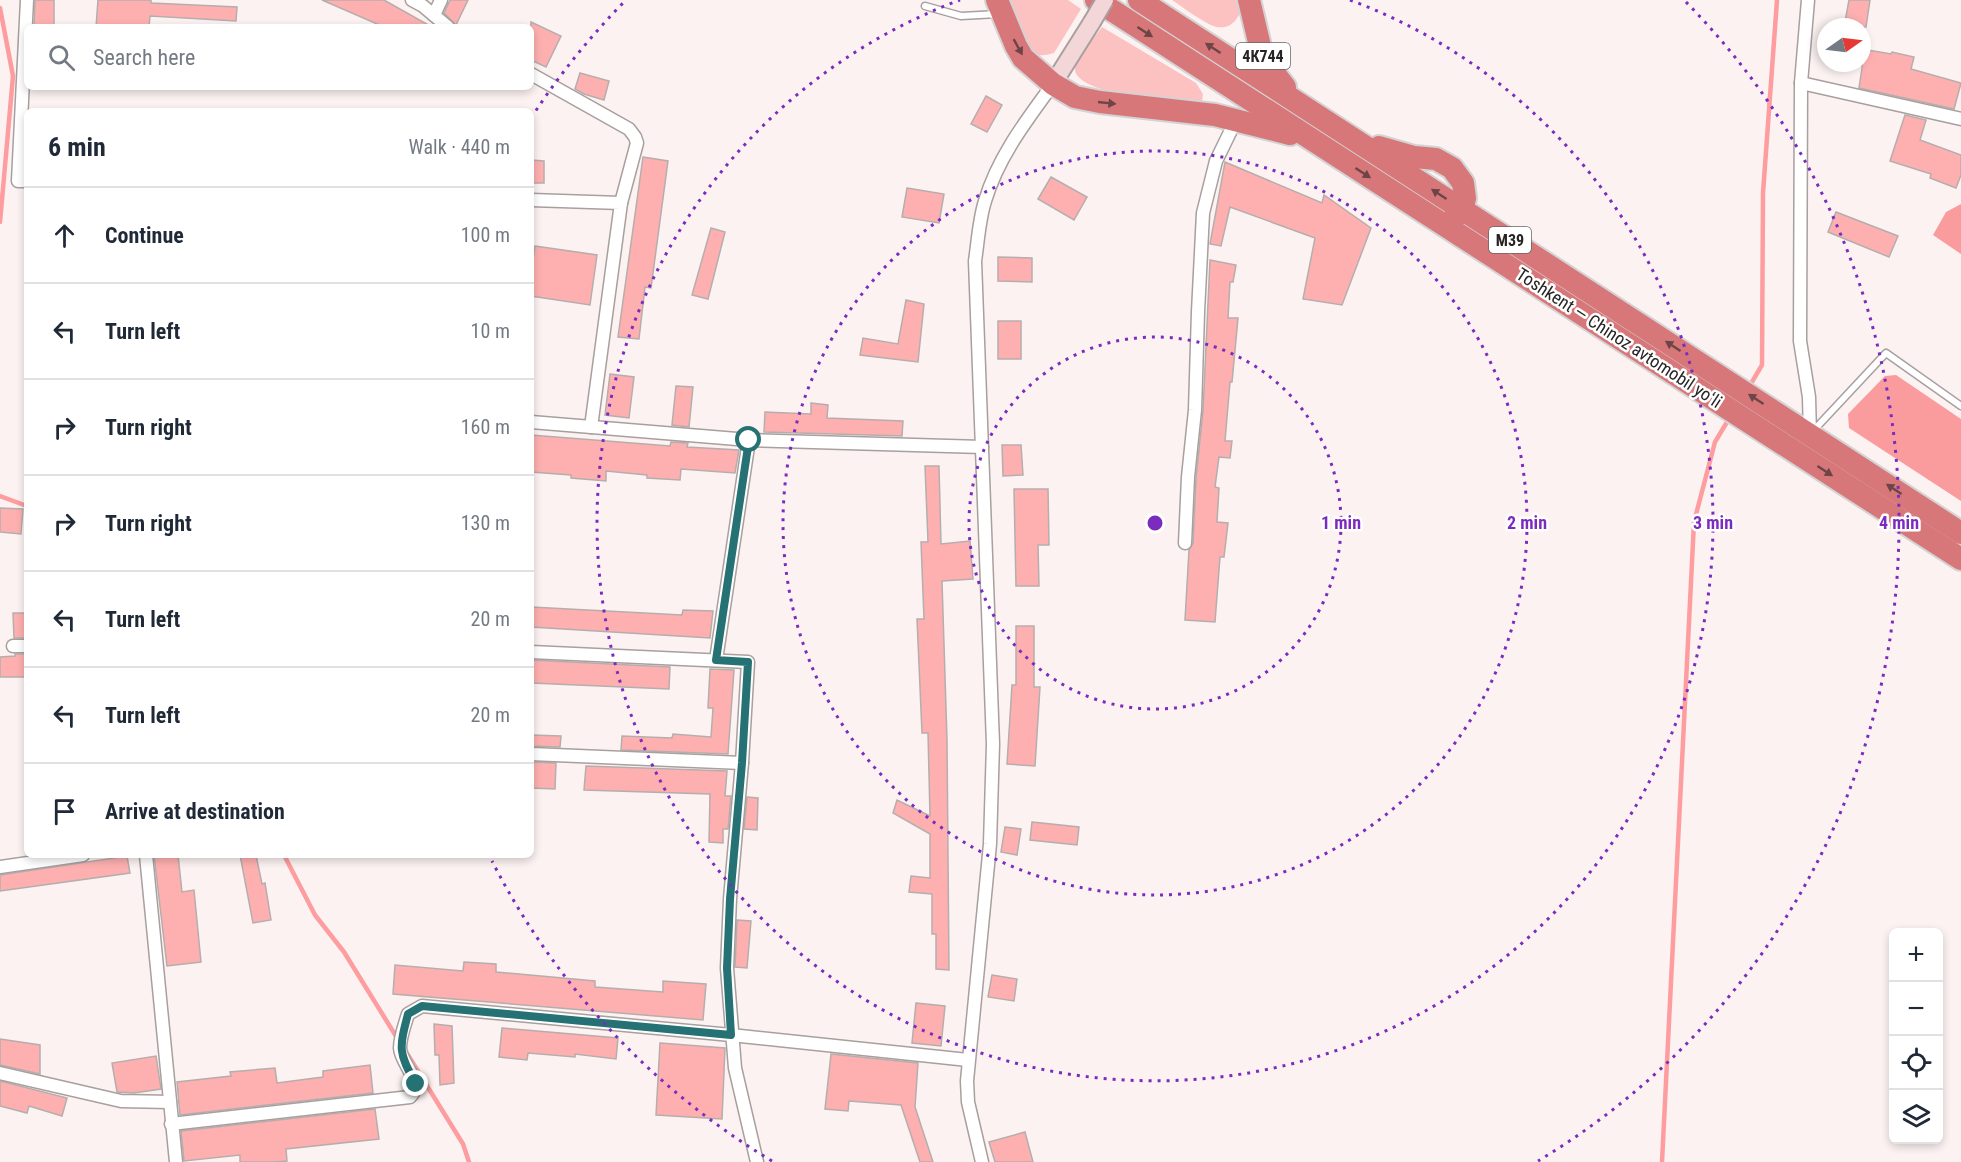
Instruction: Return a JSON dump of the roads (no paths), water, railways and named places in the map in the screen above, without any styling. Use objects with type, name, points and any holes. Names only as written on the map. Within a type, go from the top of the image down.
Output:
[{"type":"highway","points":[[1138,0],[1357,141],[1414,157],[1436,159],[1452,168],[1463,183],[1465,198],[1462,210],[1449,222],[1442,224]]},
{"type":"highway","name":"4К744","points":[[1249,0],[1263,59],[1297,103]]},
{"type":"highway","points":[[999,7],[1023,58],[1053,84],[1075,97],[1088,101],[1215,115],[1314,141]]},
{"type":"highway","name":"Toshkent — Chinoz avtomobil yoʻli","points":[[1094,11],[1314,141],[1709,396],[1782,430],[1810,435],[1961,532]]},
{"type":"highway","name":"Toshkent — Chinoz avtomobil yoʻli","points":[[1462,210],[1722,378],[1782,430],[1961,559]]},
{"type":"main road","points":[[1053,84],[1094,11],[1106,0]]},
{"type":"street","points":[[26,24],[27,0]]},
{"type":"street","points":[[412,0],[444,24]]},
{"type":"street","points":[[434,15],[441,0]]},
{"type":"street","points":[[1808,0],[1801,83],[1800,341],[1809,397],[1810,435]]},
{"type":"street","points":[[24,60],[18,181],[24,181]]},
{"type":"street","points":[[534,76],[629,129],[636,143],[621,203],[591,427]]},
{"type":"street","points":[[1801,83],[1961,119]]},
{"type":"street","points":[[982,1162],[968,1102],[968,1060],[993,794],[975,261],[980,220],[988,191],[1003,156],[1053,84]]},
{"type":"street","points":[[1185,543],[1188,477],[1195,410],[1203,213],[1216,161],[1236,120]]},
{"type":"street","points":[[534,200],[621,203]]},
{"type":"street","points":[[534,422],[749,440],[982,447]]},
{"type":"street","points":[[716,660],[749,440]]},
{"type":"street","points":[[13,646],[24,646]]},
{"type":"street","points":[[534,652],[748,662],[727,968],[735,1068],[757,1162]]},
{"type":"street","points":[[534,754],[742,763]]},
{"type":"street","points":[[0,867],[62,858]]},
{"type":"street","points":[[146,858],[176,1162]]},
{"type":"street","points":[[171,1124],[411,1097],[416,1092],[416,1084],[400,1048],[408,1014],[422,1006],[968,1060]]},
{"type":"street","points":[[0,1073],[121,1101],[170,1102]]},
{"type":"lane","points":[[925,6],[961,16],[999,7]]},
{"type":"lane","points":[[1810,435],[1886,353],[1961,406]]},
{"type":"waterway","points":[[1749,387],[1762,365],[1763,193],[1777,0]]},
{"type":"waterway","points":[[0,8],[13,76],[0,222]]},
{"type":"waterway","points":[[1662,1162],[1694,522],[1715,442],[1730,417]]},
{"type":"waterway","points":[[0,496],[24,505]]},
{"type":"waterway","points":[[286,858],[315,915],[344,952],[399,1041]]},
{"type":"waterway","points":[[408,1055],[463,1144],[469,1162]]}]
